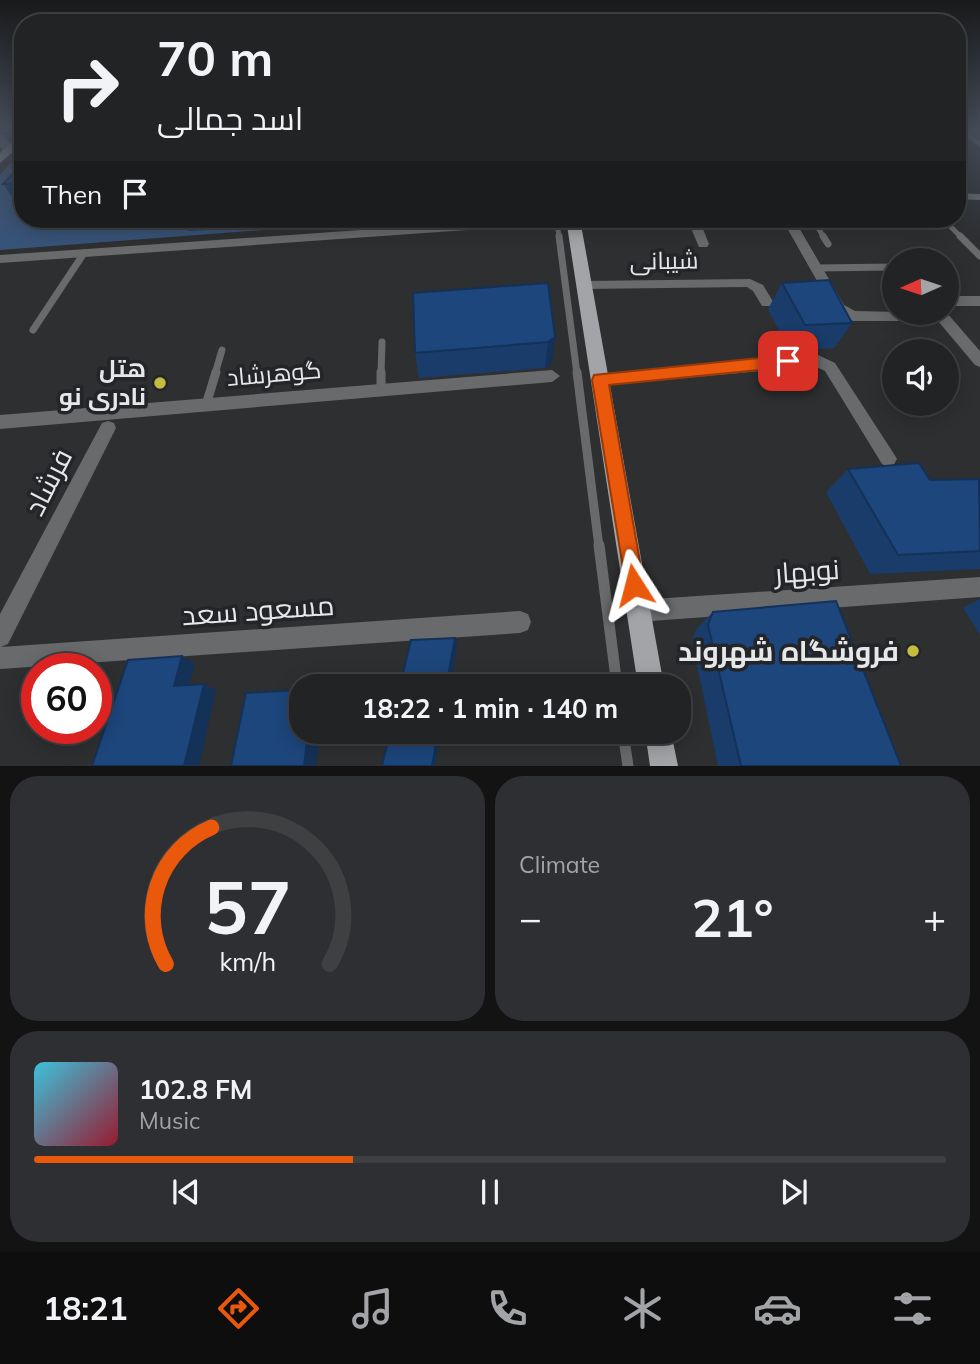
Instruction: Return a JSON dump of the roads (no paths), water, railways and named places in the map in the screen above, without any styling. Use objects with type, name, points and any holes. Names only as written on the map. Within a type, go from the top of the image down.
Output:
[{"type":"main road","points":[[574,228],[649,674]]},
{"type":"main road","points":[[661,744],[664,765]]},
{"type":"street","points":[[0,259],[438,228]]},
{"type":"street","points":[[697,228],[703,244]]},
{"type":"street","points":[[793,228],[839,308],[853,316],[882,314]]},
{"type":"street","name":"شیبانی","points":[[584,285],[745,283],[755,285],[767,303]]},
{"type":"street","points":[[959,306],[980,301]]},
{"type":"street","points":[[954,326],[980,361]]},
{"type":"street","points":[[600,380],[788,361],[825,363],[888,459]]},
{"type":"street","name":"گوهرشاد","points":[[0,422],[552,376]]},
{"type":"street","name":"فرشاد","points":[[0,636],[108,428]]},
{"type":"street","name":"نوبهار","points":[[638,611],[980,587]]},
{"type":"street","name":"مسعود سعد","points":[[0,658],[520,621]]},
{"type":"lane","points":[[558,228],[615,674]]},
{"type":"lane","points":[[818,228],[828,244]]},
{"type":"lane","points":[[952,228],[980,256]]},
{"type":"lane","points":[[33,330],[84,253]]},
{"type":"lane","points":[[816,268],[882,267]]},
{"type":"lane","points":[[381,390],[382,342]]},
{"type":"lane","points":[[206,405],[222,350]]},
{"type":"lane","points":[[625,744],[628,765]]},
{"type":"place","name":"هتل نادری نو","points":[[160,383]]},
{"type":"place","name":"فروشگاه شهروند","points":[[913,651]]}]
